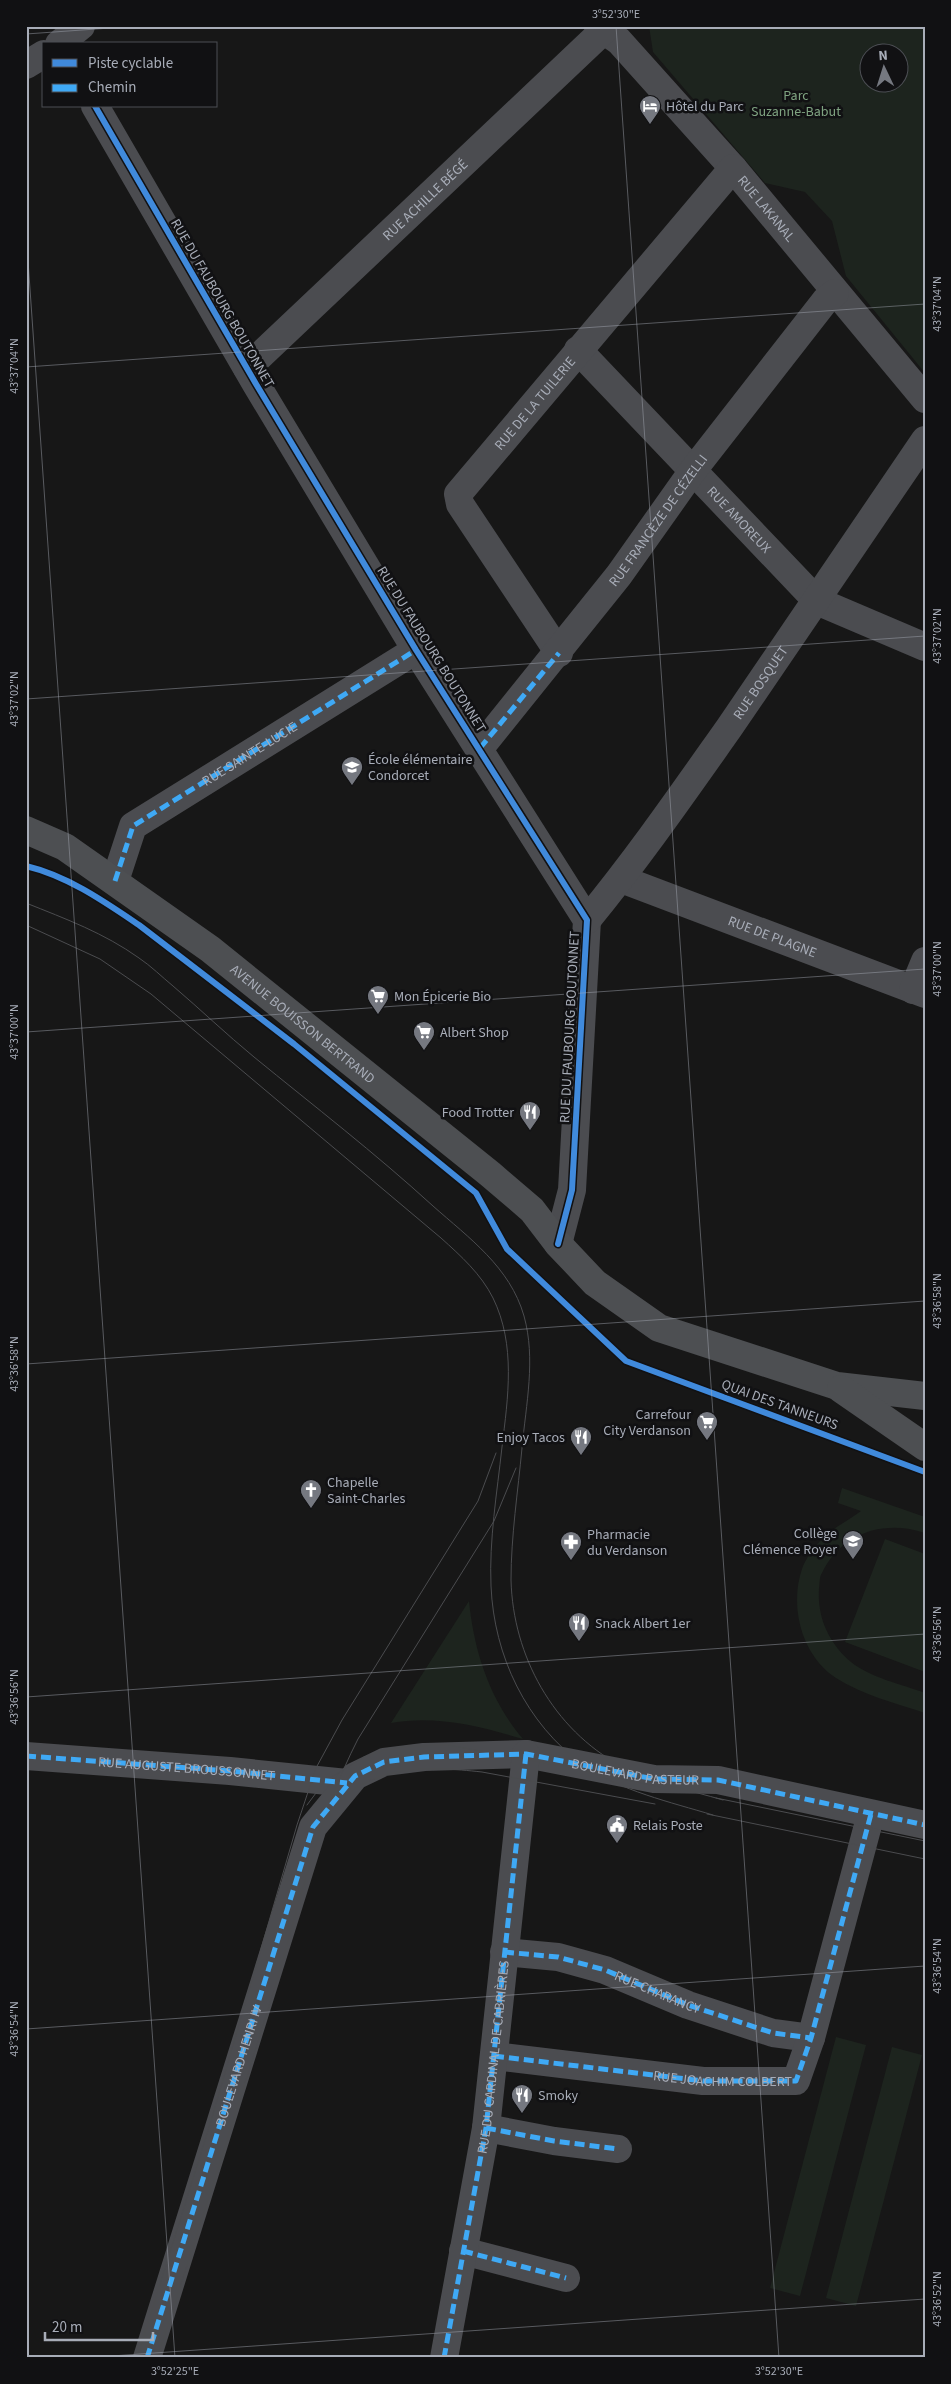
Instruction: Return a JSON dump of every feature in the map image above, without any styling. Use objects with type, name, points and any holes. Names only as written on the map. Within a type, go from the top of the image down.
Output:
[{"type":"main road","name":"AVENUE BOUISSON BERTRAND","points":[[26,830],[65,847],[210,948],[490,1174],[532,1210],[558,1244]]},
{"type":"main road","points":[[558,1244],[595,1283],[659,1328],[838,1386],[925,1396]]},
{"type":"main road","points":[[838,1386],[925,1448]]},
{"type":"street","points":[[49,26],[58,42]]},
{"type":"street","points":[[61,42],[81,26]]},
{"type":"street","name":"RUE LAKANAL","points":[[613,31],[733,168],[925,399]]},
{"type":"street","name":"RUE ACHILLE BÉGÉ","points":[[247,368],[613,31]]},
{"type":"street","points":[[26,65],[42,55]]},
{"type":"street","name":"RUE DU FAUBOURG BOUTONNET","points":[[96,108],[247,368],[416,650],[480,748],[587,920],[572,1190],[558,1244]]},
{"type":"street","name":"RUE DE LA TUILERIE","points":[[559,653],[460,504],[458,494],[733,168]]},
{"type":"street","name":"RUE FRANCÈZE DE CÉZELLI","points":[[480,748],[559,653],[619,575],[694,469],[825,301],[835,292]]},
{"type":"street","name":"RUE AMOREUX","points":[[578,350],[694,469],[817,601]]},
{"type":"street","name":"RUE BOSQUET","points":[[587,920],[621,879],[817,601],[925,440]]},
{"type":"street","points":[[817,601],[925,647]]},
{"type":"street","name":"RUE SAINTE-LUCIE","points":[[115,881],[132,826],[416,650]]},
{"type":"street","name":"RUE DE PLAGNE","points":[[621,879],[919,992]]},
{"type":"street","points":[[919,992],[925,961]]},
{"type":"street","name":"BOULEVARD PASTEUR","points":[[347,1784],[368,1768],[400,1759],[526,1754],[654,1779],[718,1780],[925,1826]]},
{"type":"street","name":"RUE DU CARDINAL DE CABRIÈRES","points":[[444,2358],[486,2128],[526,1754]]},
{"type":"street","name":"RUE AUGUSTE BROUSSONNET","points":[[26,1756],[230,1771],[347,1784]]},
{"type":"street","name":"BOULEVARD HENRI IV","points":[[147,2358],[313,1827],[347,1784]]},
{"type":"street","name":"RUE JOACHIM COLBERT","points":[[494,2056],[702,2081],[796,2081],[811,2038],[871,1814]]},
{"type":"street","name":"RUE CHARANCY","points":[[504,1952],[567,1959],[605,1970],[688,2005],[773,2033],[811,2038]]},
{"type":"street","points":[[486,2128],[554,2141],[618,2149]]},
{"type":"street","points":[[463,2251],[566,2278]]},
{"type":"green space","name":"Parc Suzanne-Babut","points":[[649,26],[925,26],[925,373],[846,276],[832,221],[805,192],[765,183],[653,52]]},
{"type":"green space","points":[[842,1488],[925,1517],[925,1533],[910,1529],[879,1529],[852,1539],[840,1548],[830,1559],[821,1575],[819,1599],[822,1620],[836,1647],[843,1655],[859,1668],[886,1680],[925,1693],[925,1713],[868,1694],[836,1678],[824,1669],[815,1657],[801,1630],[797,1599],[798,1584],[805,1561],[825,1536],[861,1511],[838,1503]]},
{"type":"green space","points":[[885,1539],[925,1554],[925,1672],[845,1642]]},
{"type":"green space","points":[[469,1601],[475,1639],[493,1692],[511,1724],[523,1739],[474,1726],[441,1721],[424,1720],[391,1723]]},
{"type":"green space","points":[[836,2037],[866,2045],[800,2296],[770,2288]]},
{"type":"green space","points":[[892,2047],[922,2055],[856,2306],[826,2298]]},
{"type":"tram line","points":[[26,903],[98,934],[126,949],[148,964],[244,1048],[411,1186],[474,1242],[499,1268],[518,1299],[528,1332],[529,1382],[513,1530],[511,1580],[519,1636],[529,1662],[541,1688],[557,1711],[575,1732],[597,1751],[633,1772],[671,1786],[723,1800]]},
{"type":"tram line","points":[[26,925],[100,959],[151,994],[441,1238],[477,1273],[493,1298],[500,1316],[508,1353],[508,1390],[491,1551],[493,1612],[506,1662],[517,1686],[545,1729],[583,1765],[629,1789],[713,1815]]},
{"type":"tram line","points":[[137,2358],[211,2121],[297,1825],[316,1768],[342,1720],[478,1501],[496,1453]]},
{"type":"tram line","points":[[157,2358],[260,2036],[310,1862],[344,1769],[358,1739],[494,1521],[516,1468]]},
{"type":"tram line","points":[[307,1805],[325,1781],[364,1757],[385,1750],[409,1746],[448,1745],[589,1771]]},
{"type":"tram line","points":[[330,1813],[344,1797],[361,1785],[379,1777],[419,1769],[482,1772],[655,1804]]},
{"type":"tram line","points":[[618,1778],[660,1787]]},
{"type":"tram line","points":[[716,1798],[925,1841]]},
{"type":"tram line","points":[[707,1814],[925,1859]]},
{"type":"marked path","points":[[115,881],[133,826],[416,650]]},
{"type":"marked path","points":[[480,748],[559,653]]},
{"type":"marked path","points":[[147,2358],[313,1827],[355,1776],[384,1762],[424,1757],[526,1754],[654,1779],[718,1780],[925,1825]]},
{"type":"marked path","points":[[444,2358],[486,2128],[526,1754]]},
{"type":"marked path","points":[[26,1756],[230,1771],[347,1783]]},
{"type":"marked path","points":[[494,2056],[703,2081],[796,2081],[811,2038],[871,1814]]},
{"type":"marked path","points":[[504,1952],[558,1957],[605,1970],[688,2005],[773,2033],[811,2038]]},
{"type":"marked path","points":[[486,2128],[554,2141],[618,2149]]},
{"type":"marked path","points":[[463,2251],[566,2278]]},
{"type":"cycle path","points":[[96,108],[256,384],[416,650],[587,920],[572,1190],[558,1244]]},
{"type":"cycle path","name":"QUAI DES TANNEURS","points":[[26,866],[42,870],[71,883],[139,925],[294,1044],[476,1193],[507,1249],[626,1361],[925,1472]]},
{"type":"place","name":"Hôtel du Parc","points":[[650,125]]},
{"type":"place","name":"École élémentaire Condorcet","points":[[352,786]]},
{"type":"place","name":"Mon Épicerie Bio","points":[[378,1015]]},
{"type":"place","name":"Albert Shop","points":[[424,1051]]},
{"type":"place","name":"Food Trotter","points":[[530,1131]]},
{"type":"place","name":"Carrefour City Verdanson","points":[[707,1441]]},
{"type":"place","name":"Enjoy Tacos","points":[[581,1456]]},
{"type":"place","name":"Chapelle Saint-Charles","points":[[311,1509]]},
{"type":"place","name":"Collège Clémence Royer","points":[[853,1560]]},
{"type":"place","name":"Pharmacie du Verdanson","points":[[571,1561]]},
{"type":"place","name":"Snack Albert 1er","points":[[579,1642]]},
{"type":"place","name":"Relais Poste","points":[[617,1844]]},
{"type":"place","name":"Smoky","points":[[522,2114]]}]
